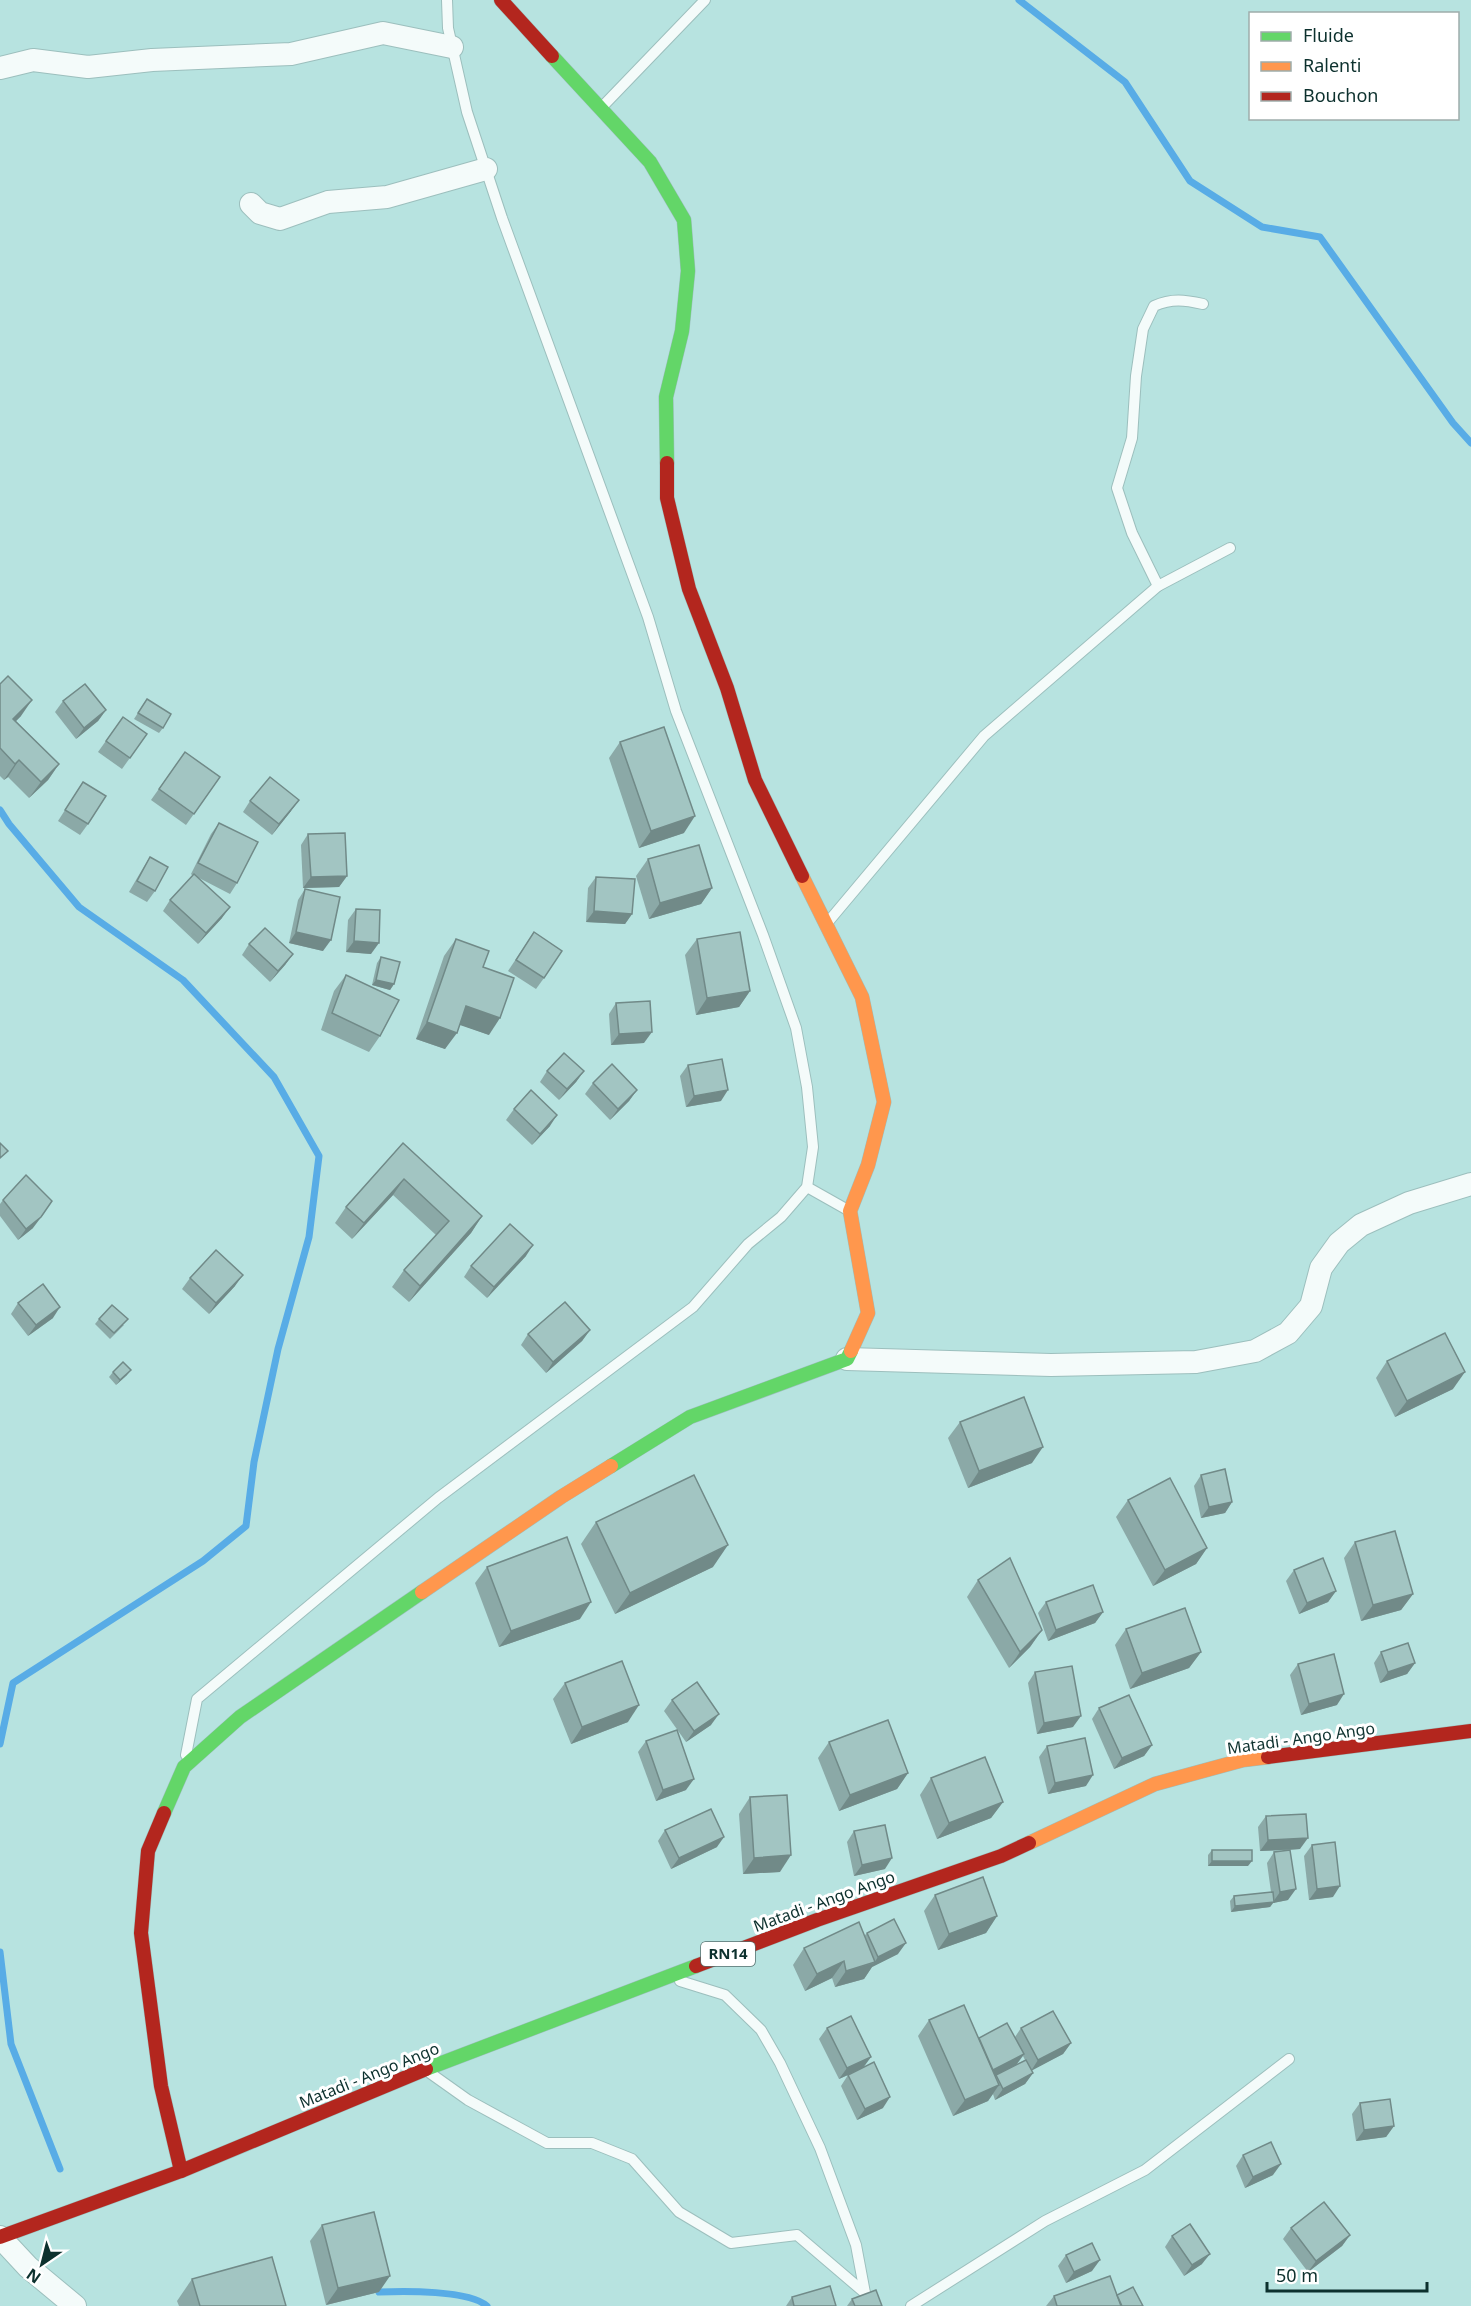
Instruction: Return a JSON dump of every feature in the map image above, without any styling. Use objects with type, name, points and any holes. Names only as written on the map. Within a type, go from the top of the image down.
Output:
[{"type":"main road","points":[[181,2171],[161,2086],[141,1933],[147,1851],[183,1767],[240,1717],[561,1497],[690,1417],[847,1359],[868,1313],[850,1211],[868,1165],[884,1102],[862,997],[755,780],[727,688],[689,589],[667,498],[666,397],[682,332],[688,271],[684,220],[650,162],[602,107],[501,0]]},
{"type":"main road","name":"Matadi - Ango Ango","points":[[0,2237],[181,2171],[425,2069],[817,1920],[1001,1856],[1155,1784],[1243,1760],[1471,1731]]},
{"type":"street","points":[[0,68],[33,60],[88,67],[162,59],[291,54],[383,33],[452,46]]},
{"type":"street","points":[[250,204],[260,213],[280,219],[328,202],[387,197],[486,169]]},
{"type":"street","points":[[847,1359],[1051,1365],[1196,1362],[1255,1351],[1288,1333],[1311,1306],[1321,1268],[1339,1242],[1361,1225],[1409,1203],[1471,1184]]},
{"type":"street","points":[[0,2237],[28,2267],[75,2306]]},
{"type":"lane","points":[[183,1767],[197,1699],[438,1498],[693,1307],[748,1244],[781,1217],[807,1187],[813,1147],[807,1087],[796,1028],[759,924],[676,711],[648,617],[557,374],[486,169],[467,112],[448,28],[447,0]]},
{"type":"lane","points":[[602,107],[705,0]]},
{"type":"lane","points":[[1158,586],[1132,533],[1117,488],[1132,438],[1136,376],[1143,329],[1154,306],[1174,300],[1203,304]]},
{"type":"lane","points":[[826,925],[984,736],[1158,586],[1230,548]]},
{"type":"lane","points":[[807,1187],[850,1211]]},
{"type":"lane","points":[[668,1977],[725,1995],[761,2030],[766,2038],[780,2062],[820,2148],[856,2245],[865,2293]]},
{"type":"lane","points":[[911,2306],[1045,2221],[1145,2170],[1289,2059]]},
{"type":"lane","points":[[425,2069],[468,2100],[548,2143],[592,2143],[632,2159],[679,2212],[731,2243],[797,2235],[865,2293],[876,2306]]},
{"type":"building","points":[[8,676],[32,700],[13,719],[59,764],[41,782],[19,760],[15,764],[0,748],[0,684]]},
{"type":"building","points":[[85,684],[106,710],[84,728],[63,701]]},
{"type":"building","points":[[147,699],[171,714],[163,728],[138,713]]},
{"type":"building","points":[[123,717],[147,734],[130,758],[106,741]]},
{"type":"building","points":[[664,727],[695,816],[651,831],[620,742]]},
{"type":"building","points":[[185,752],[220,777],[194,814],[159,789]]},
{"type":"building","points":[[270,777],[299,800],[279,824],[250,801]]},
{"type":"building","points":[[83,782],[106,796],[88,824],[65,810]]},
{"type":"building","points":[[219,823],[258,842],[237,883],[198,863]]},
{"type":"building","points":[[345,833],[347,876],[311,877],[308,834]]},
{"type":"building","points":[[699,845],[712,888],[660,903],[648,859]]},
{"type":"building","points":[[150,857],[168,867],[155,891],[137,881]]},
{"type":"building","points":[[194,874],[230,907],[206,933],[170,900]]},
{"type":"building","points":[[596,877],[635,879],[632,914],[594,911]]},
{"type":"building","points":[[305,889],[340,897],[331,940],[296,932]]},
{"type":"building","points":[[356,909],[380,910],[379,943],[354,941]]},
{"type":"building","points":[[265,928],[293,954],[278,971],[249,944]]},
{"type":"building","points":[[534,932],[562,951],[544,978],[516,960]]},
{"type":"building","points":[[740,932],[750,991],[707,998],[697,939]]},
{"type":"building","points":[[456,939],[489,951],[483,967],[514,978],[500,1018],[466,1006],[457,1033],[427,1022]]},
{"type":"building","points":[[381,957],[400,962],[394,984],[376,980]]},
{"type":"building","points":[[346,975],[399,1000],[380,1036],[332,1013]]},
{"type":"building","points":[[650,1001],[652,1032],[619,1034],[616,1003]]},
{"type":"building","points":[[564,1053],[584,1071],[567,1089],[547,1071]]},
{"type":"building","points":[[722,1059],[728,1090],[694,1096],[688,1065]]},
{"type":"building","points":[[612,1064],[637,1090],[618,1109],[593,1083]]},
{"type":"building","points":[[531,1090],[557,1115],[540,1134],[514,1109]]},
{"type":"building","points":[[0,1143],[8,1151],[0,1158]]},
{"type":"building","points":[[403,1143],[482,1216],[420,1286],[404,1270],[449,1221],[404,1179],[364,1223],[346,1207]]},
{"type":"building","points":[[26,1175],[52,1201],[41,1217],[26,1229],[3,1200]]},
{"type":"building","points":[[510,1224],[533,1245],[494,1287],[471,1266]]},
{"type":"building","points":[[216,1250],[243,1275],[216,1303],[190,1278]]},
{"type":"building","points":[[43,1284],[60,1307],[36,1325],[18,1303]]},
{"type":"building","points":[[565,1302],[590,1330],[553,1362],[528,1334]]},
{"type":"building","points":[[112,1305],[128,1319],[114,1333],[99,1319]]},
{"type":"building","points":[[1445,1333],[1465,1372],[1407,1401],[1387,1361]]},
{"type":"building","points":[[123,1362],[131,1370],[120,1380],[113,1372]]},
{"type":"building","points":[[1024,1397],[1043,1447],[979,1471],[960,1422]]},
{"type":"building","points":[[1225,1469],[1232,1502],[1209,1507],[1201,1475]]},
{"type":"building","points":[[694,1475],[728,1545],[630,1593],[596,1522]]},
{"type":"building","points":[[1170,1478],[1207,1548],[1165,1570],[1128,1500]]},
{"type":"building","points":[[1395,1531],[1413,1594],[1373,1605],[1355,1542]]},
{"type":"building","points":[[567,1537],[591,1602],[511,1631],[487,1567]]},
{"type":"building","points":[[1010,1558],[1042,1630],[1020,1652],[978,1580]]},
{"type":"building","points":[[1323,1558],[1336,1591],[1307,1603],[1294,1570]]},
{"type":"building","points":[[1093,1585],[1103,1612],[1056,1630],[1046,1602]]},
{"type":"building","points":[[1185,1608],[1201,1652],[1142,1673],[1126,1629]]},
{"type":"building","points":[[1408,1643],[1415,1663],[1388,1672],[1381,1652]]},
{"type":"building","points":[[1334,1654],[1344,1694],[1309,1704],[1298,1664]]},
{"type":"building","points":[[622,1661],[639,1705],[582,1727],[565,1683]]},
{"type":"building","points":[[1072,1666],[1081,1716],[1044,1723],[1035,1672]]},
{"type":"building","points":[[697,1682],[719,1714],[694,1731],[672,1700]]},
{"type":"building","points":[[1129,1695],[1152,1745],[1122,1758],[1099,1708]]},
{"type":"building","points":[[888,1720],[908,1773],[850,1795],[829,1742]]},
{"type":"building","points":[[677,1730],[694,1779],[663,1790],[646,1741]]},
{"type":"building","points":[[1085,1738],[1093,1775],[1055,1783],[1047,1746]]},
{"type":"building","points":[[985,1757],[1003,1802],[949,1823],[931,1778]]},
{"type":"building","points":[[787,1795],[791,1855],[754,1858],[750,1797]]},
{"type":"building","points":[[711,1809],[724,1837],[679,1858],[665,1830]]},
{"type":"building","points":[[1306,1814],[1308,1838],[1268,1840],[1266,1816]]},
{"type":"building","points":[[885,1825],[892,1858],[862,1865],[854,1831]]},
{"type":"building","points":[[1335,1842],[1340,1886],[1317,1889],[1312,1845]]},
{"type":"building","points":[[1212,1850],[1252,1850],[1252,1861],[1212,1861]]},
{"type":"building","points":[[1290,1850],[1296,1889],[1280,1892],[1274,1852]]},
{"type":"building","points":[[983,1877],[997,1916],[949,1934],[935,1895]]},
{"type":"building","points":[[1273,1892],[1274,1902],[1235,1906],[1234,1896]]},
{"type":"building","points":[[894,1919],[906,1943],[878,1957],[867,1933]]},
{"type":"building","points":[[859,1922],[875,1962],[846,1971],[844,1961],[817,1974],[804,1948]]},
{"type":"building","points":[[964,2005],[999,2085],[965,2100],[929,2020]]},
{"type":"building","points":[[1053,2011],[1071,2043],[1038,2060],[1021,2028]]},
{"type":"building","points":[[851,2016],[871,2057],[847,2068],[827,2028]]},
{"type":"building","points":[[1007,2023],[1024,2054],[993,2070],[979,2038]]},
{"type":"building","points":[[1026,2060],[1033,2073],[1003,2089],[996,2075]]},
{"type":"building","points":[[874,2062],[890,2097],[865,2109],[848,2075]]},
{"type":"building","points":[[1390,2099],[1394,2126],[1364,2130],[1360,2103]]},
{"type":"building","points":[[1271,2142],[1281,2164],[1253,2177],[1243,2155]]},
{"type":"building","points":[[1324,2202],[1350,2235],[1316,2261],[1291,2228]]},
{"type":"building","points":[[374,2212],[390,2276],[338,2288],[322,2225]]},
{"type":"building","points":[[1190,2224],[1210,2254],[1192,2265],[1172,2236]]},
{"type":"building","points":[[1092,2243],[1100,2260],[1074,2272],[1066,2255]]},
{"type":"building","points":[[272,2257],[286,2306],[200,2306],[192,2279]]},
{"type":"building","points":[[1110,2276],[1121,2306],[1057,2306],[1054,2296]]},
{"type":"building","points":[[830,2286],[836,2306],[794,2306],[792,2297]]},
{"type":"building","points":[[1133,2287],[1143,2306],[1122,2306],[1117,2295]]},
{"type":"building","points":[[876,2290],[882,2306],[855,2306],[852,2299]]},
{"type":"waterway","points":[[1019,0],[1125,82],[1190,181],[1262,227],[1320,237],[1453,423],[1471,443]]},
{"type":"waterway","points":[[0,810],[9,824],[79,907],[183,980],[274,1077],[319,1156],[309,1237],[278,1349],[254,1462],[246,1526],[203,1561],[13,1683],[0,1744]]},
{"type":"waterway","points":[[0,1952],[11,2044],[60,2169]]},
{"type":"waterway","points":[[379,2292],[452,2294],[478,2301],[487,2306]]},
{"type":"traffic: fast","points":[[552,56],[650,162],[684,220],[688,271],[682,331],[666,397],[667,463]]},
{"type":"traffic: fast","points":[[611,1466],[690,1417],[847,1359],[851,1351]]},
{"type":"traffic: fast","points":[[164,1813],[184,1767],[240,1717],[422,1592]]},
{"type":"traffic: fast","points":[[426,2069],[696,1966]]},
{"type":"traffic: slow","points":[[802,876],[862,997],[884,1102],[868,1165],[850,1211],[868,1313],[851,1351]]},
{"type":"traffic: slow","points":[[422,1592],[561,1497],[611,1466]]},
{"type":"traffic: slow","points":[[1029,1843],[1155,1784],[1243,1760],[1268,1757]]},
{"type":"traffic: jam","points":[[501,0],[552,56]]},
{"type":"traffic: jam","points":[[667,463],[667,498],[689,589],[727,688],[755,780],[802,876]]},
{"type":"traffic: jam","points":[[1268,1757],[1471,1731]]},
{"type":"traffic: jam","points":[[164,1813],[148,1851],[141,1933],[161,2086],[181,2171]]},
{"type":"traffic: jam","points":[[696,1966],[817,1920],[1001,1856],[1029,1843]]},
{"type":"traffic: jam","points":[[0,2237],[181,2171],[426,2069]]}]
